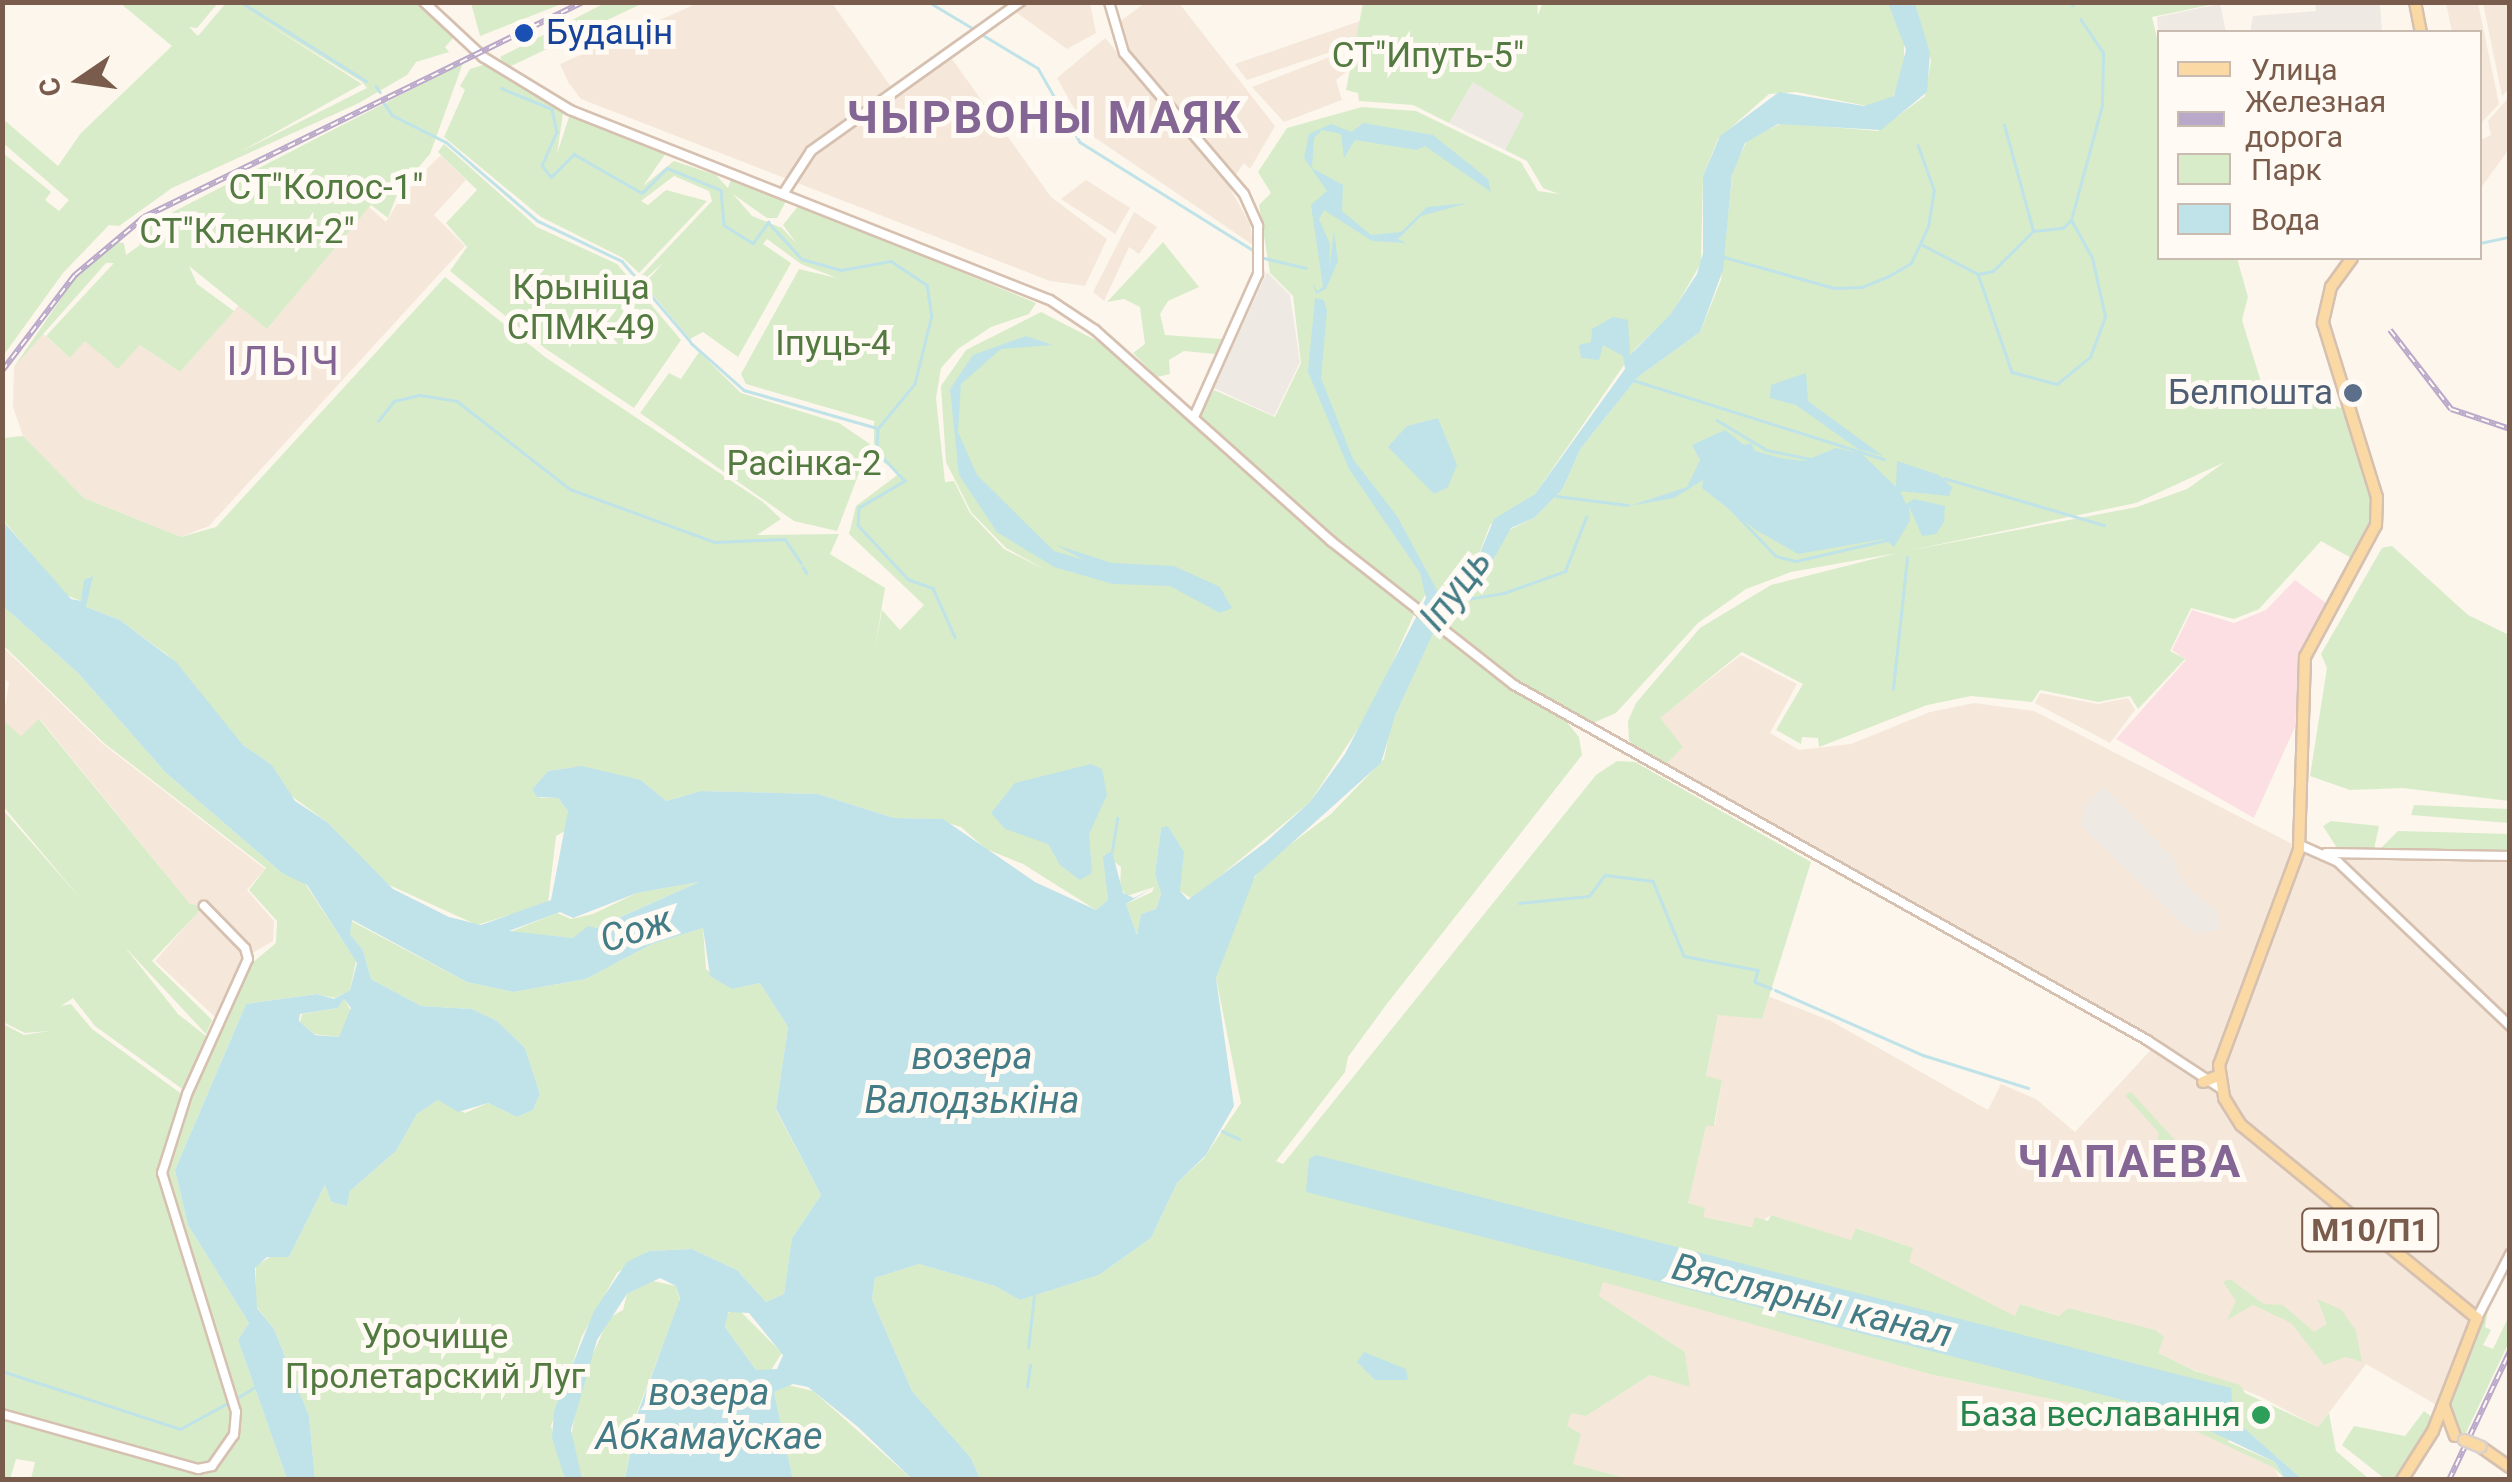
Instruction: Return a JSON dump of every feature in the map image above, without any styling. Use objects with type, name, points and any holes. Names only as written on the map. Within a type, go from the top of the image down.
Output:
[{"type":"main road","points":[[2415,2],[2421,30]]},
{"type":"main road","points":[[2224,1094],[2220,1075],[2224,1038],[2300,845],[2305,658],[2377,514],[2323,323],[2324,310],[2351,260]]},
{"type":"main road","points":[[2324,310],[2313,317],[2326,342]]},
{"type":"main road","points":[[2220,1075],[2206,1085],[2224,1094]]},
{"type":"main road","name":"М10/П1","points":[[2224,1094],[2242,1125],[2476,1312]]},
{"type":"main road","points":[[2407,1475],[2436,1426],[2476,1312]]},
{"type":"main road","points":[[2444,1405],[2459,1438]]},
{"type":"main road","points":[[2436,1426],[2510,1467]]},
{"type":"street","points":[[424,2],[483,57],[570,110],[1050,300],[1095,330],[1196,414],[1396,594],[1493,669],[1572,721],[2147,1040],[2206,1085]]},
{"type":"street","points":[[783,194],[810,151],[1020,2]]},
{"type":"street","points":[[1109,2],[1124,52],[1244,194],[1258,226],[1258,274],[1196,414]]},
{"type":"street","points":[[2300,845],[2326,853],[2510,856]]},
{"type":"street","points":[[2326,853],[2510,1026]]},
{"type":"street","points":[[2,1414],[198,1469],[218,1461],[236,1431],[236,1412],[162,1173],[186,1095],[248,958],[204,906]]},
{"type":"street","points":[[2476,1312],[2510,1254]]},
{"type":"shaded area","points":[[698,3],[832,3],[896,94],[952,59],[1051,197],[1107,239],[1085,286],[1050,281],[581,99],[568,82],[560,64]]},
{"type":"shaded area","points":[[1003,3],[1090,3],[1096,33],[1067,49]]},
{"type":"shaded area","points":[[1145,3],[1179,3],[1275,126],[1250,169],[1244,163],[1235,176],[1121,42],[1115,25]]},
{"type":"shaded area","points":[[2315,3],[2380,3],[2382,30],[2250,30],[2253,16],[2316,11]]},
{"type":"shaded area","points":[[2446,3],[2478,3],[2499,104],[2482,122],[2482,30],[2452,30]]},
{"type":"shaded area","points":[[2483,3],[2509,3],[2509,89],[2502,96]]},
{"type":"shaded area","points":[[2220,4],[2226,30],[2158,30],[2157,17]]},
{"type":"shaded area","points":[[1360,21],[1355,44],[1247,80],[1235,64]]},
{"type":"shaded area","points":[[1105,38],[1222,174],[1250,224],[1253,245],[1088,133],[1057,78]]},
{"type":"shaded area","points":[[1340,53],[1346,72],[1336,80],[1342,100],[1284,122],[1252,87]]},
{"type":"shaded area","points":[[1473,82],[1525,114],[1505,150],[1449,123]]},
{"type":"shaded area","points":[[2509,97],[2509,149],[2482,186],[2482,139],[2491,135],[2488,121]]},
{"type":"shaded area","points":[[441,155],[466,180],[434,215],[465,246],[209,526],[181,537],[84,498],[23,436],[13,407],[14,367],[42,333],[70,358],[85,341],[140,345],[180,372],[239,305],[267,329],[369,207],[386,222],[406,189]]},
{"type":"shaded area","points":[[1086,180],[1130,208],[1115,234],[1061,199]]},
{"type":"shaded area","points":[[1134,212],[1157,227],[1139,254],[1129,247],[1104,301],[1093,292]]},
{"type":"shaded area","points":[[1267,272],[1290,295],[1300,362],[1274,416],[1214,388]]},
{"type":"shaded area","points":[[2295,580],[2326,603],[2301,653],[2295,727],[2254,818],[2116,739],[2186,660],[2172,650],[2192,610],[2234,623],[2266,610]]},
{"type":"shaded area","points":[[2,646],[103,744],[265,869],[247,890],[274,921],[273,941],[246,957],[216,1018],[155,961],[203,906],[190,904],[40,719],[21,737],[3,720],[9,682],[3,678]]},
{"type":"shaded area","points":[[1741,655],[1797,684],[1770,733],[1799,750],[1851,744],[1930,712],[1974,703],[2034,711],[2329,863],[2334,852],[2509,857],[2509,1246],[2471,1322],[2440,1407],[2366,1364],[2318,1427],[2259,1396],[2060,1316],[2020,1304],[2016,1317],[1994,1310],[1908,1262],[1912,1248],[1857,1228],[1852,1241],[1771,1215],[1753,1227],[1702,1217],[1688,1202],[1706,1125],[1715,1125],[1722,1080],[1706,1077],[1718,1014],[1762,1019],[1768,996],[1831,1021],[1988,1110],[2001,1084],[2036,1099],[2075,1132],[2160,1040],[1664,766],[1659,718]]},
{"type":"shaded area","points":[[2040,693],[2098,704],[2128,698],[2135,710],[2110,743],[2035,703]]},
{"type":"shaded area","points":[[2104,787],[2179,864],[2175,869],[2189,889],[2216,910],[2220,929],[2199,934],[2186,927],[2081,826],[2086,804]]},
{"type":"shaded area","points":[[1602,1281],[1929,1374],[2186,1427],[2274,1467],[2280,1479],[1629,1479],[1572,1464],[1576,1452],[1566,1426],[1571,1412],[1586,1416],[1650,1375],[1689,1386],[1685,1352],[1599,1296]]},
{"type":"green space","name":"СТ\"Ипуть-5\"","points":[[1543,2],[1888,2],[1904,39],[1904,77],[1892,98],[1867,106],[1796,92],[1769,94],[1718,139],[1703,176],[1701,263],[1671,315],[1635,349],[1535,494],[1490,525],[1476,562],[1440,591],[1426,593],[1418,608],[1198,417],[1214,390],[1275,417],[1301,363],[1293,296],[1270,273],[1259,205],[1271,193],[1258,172],[1287,128],[1362,107],[1416,111],[1521,162],[1538,191],[1559,194],[1543,188],[1527,161],[1505,150],[1524,114],[1473,82],[1449,123],[1413,105],[1359,101],[1358,93],[1346,90],[1363,3],[1537,3],[1538,15]]},
{"type":"green space","points":[[120,3],[218,3],[197,28],[189,27],[198,36],[226,3],[416,3],[455,36],[445,47],[449,52],[416,62],[407,75],[359,103],[172,188],[119,226],[109,225],[63,273],[3,356],[3,153],[51,192],[45,200],[59,211],[69,200],[3,143],[3,119],[58,166],[81,133],[172,46]],"holes":[[[244,9],[362,82],[367,88],[240,152],[362,84]]]},
{"type":"green space","points":[[471,3],[564,3],[480,36]]},
{"type":"green space","points":[[605,3],[643,3],[507,68],[500,57]]},
{"type":"green space","points":[[1915,3],[2219,3],[2152,17],[2157,38],[2157,260],[2238,260],[2248,297],[2242,320],[2265,395],[2304,394],[2346,410],[2372,496],[2371,522],[2353,559],[2321,541],[2259,609],[2234,619],[2191,608],[2170,651],[2185,659],[2138,709],[2130,696],[2098,702],[2040,690],[2032,702],[1971,696],[1927,705],[1819,747],[1818,738],[1802,737],[1801,744],[1776,730],[1803,684],[1742,652],[1660,718],[1683,747],[1664,766],[1629,741],[1628,721],[1636,703],[1700,628],[1771,585],[1897,553],[1791,572],[1746,589],[1698,623],[1616,713],[1586,726],[1521,687],[1437,622],[1448,603],[1485,574],[1509,530],[1534,518],[1562,490],[1581,448],[1638,377],[1700,332],[1721,280],[1733,169],[1748,139],[1782,123],[1878,131],[1925,96],[1931,60]],"holes":[[[2225,462],[2187,489],[2137,507],[1907,551],[2136,503]]]},
{"type":"green space","points":[[463,63],[430,154],[399,190],[388,218],[371,205],[267,329],[189,266],[197,284],[234,311],[180,372],[140,345],[118,369],[85,341],[70,358],[46,336],[114,263],[106,263],[14,367],[80,271],[114,242],[124,243],[126,255],[140,245],[136,231]]},
{"type":"green space","name":"Іпуць-4","points":[[486,64],[563,113],[557,154],[570,114],[666,153],[643,186],[674,161],[716,175],[728,188],[731,179],[786,201],[777,218],[767,218],[733,194],[752,216],[782,228],[797,244],[783,225],[799,205],[1036,303],[1029,314],[991,327],[958,349],[941,368],[936,398],[945,482],[954,481],[970,513],[1004,549],[1046,570],[1006,548],[971,512],[946,462],[941,386],[966,350],[1041,312],[1105,345],[1271,495],[1415,612],[1373,706],[1310,802],[1192,899],[1180,891],[1182,849],[1169,828],[1161,828],[1155,874],[1161,894],[1156,909],[1141,914],[1137,935],[1126,904],[1152,892],[1154,887],[1127,896],[1120,888],[1121,867],[1104,854],[1108,900],[1096,910],[1023,864],[986,849],[961,827],[934,819],[894,818],[818,794],[701,791],[666,801],[641,780],[576,767],[548,771],[532,789],[540,798],[558,798],[568,811],[567,830],[556,836],[548,903],[477,925],[387,884],[327,822],[290,795],[272,765],[243,745],[169,656],[120,620],[86,607],[91,575],[81,601],[66,595],[3,520],[3,438],[23,436],[84,498],[181,537],[216,527],[445,277],[545,357],[763,502],[781,519],[757,535],[839,534],[830,554],[885,588],[874,653],[882,610],[900,630],[924,605],[849,534],[856,506],[900,473],[874,456],[874,421],[746,384],[741,374],[799,269],[837,278],[801,264],[767,239],[763,244],[791,263],[738,357],[703,332],[690,339],[644,284],[664,262],[645,279],[641,276],[712,201],[709,191],[674,176],[641,201],[648,205],[666,190],[707,201],[639,273],[623,258],[541,217],[444,137],[465,90],[460,86],[470,69]]},
{"type":"green space","name":"Крыніца СПМК-49","points":[[444,144],[537,227],[617,264],[681,340],[634,408],[546,349],[450,271],[467,247],[446,223],[477,190],[438,152]]},
{"type":"green space","points":[[1163,242],[1199,287],[1168,301],[1160,314],[1165,335],[1222,339],[1215,354],[1184,351],[1169,360],[1170,374],[1157,377],[1133,353],[1145,344],[1140,307],[1124,299],[1107,302]]},
{"type":"green space","name":"Расінка-2","points":[[699,352],[741,393],[839,423],[870,444],[837,531],[794,521],[640,413],[669,373],[681,379]]},
{"type":"green space","points":[[2392,546],[2468,615],[2509,635],[2509,801],[2403,788],[2350,790],[2310,776],[2327,668],[2321,654],[2382,548]]},
{"type":"green space","points":[[3,606],[78,673],[166,773],[282,873],[304,882],[356,961],[350,990],[335,998],[316,994],[246,1004],[175,1170],[188,1225],[249,1323],[238,1340],[287,1479],[31,1479],[35,1462],[16,1459],[10,1479],[3,1478],[3,1024],[24,1035],[49,1031],[25,1033],[3,1022],[3,810],[81,899],[3,806],[3,720],[21,736],[39,719],[190,904],[204,906],[152,961],[212,1020],[206,1034],[124,946],[178,1014],[206,1036],[185,1091],[95,1026],[73,998],[61,1006],[71,1004],[92,1029],[183,1095],[171,1131],[175,1134],[220,1022],[251,964],[276,943],[277,921],[249,890],[266,868],[104,743],[3,645]]},
{"type":"green space","points":[[1435,627],[1565,720],[1579,737],[1582,755],[1386,1005],[1348,1057],[1345,1072],[1276,1161],[1283,1164],[1596,775],[1617,761],[1635,762],[1811,862],[1762,1019],[1718,1015],[1706,1076],[1722,1080],[1714,1126],[1706,1126],[1688,1203],[1705,1208],[1703,1217],[1752,1227],[1755,1217],[1768,1221],[1771,1215],[1851,1240],[1856,1228],[1913,1248],[1909,1262],[2015,1316],[2020,1304],[2059,1316],[2068,1308],[2155,1330],[2164,1337],[2158,1353],[2195,1371],[2240,1385],[2245,1393],[2318,1427],[2329,1413],[2336,1451],[2369,1479],[2302,1479],[2236,1421],[2228,1442],[2275,1462],[2285,1479],[2273,1467],[2186,1427],[1929,1374],[1603,1282],[1599,1296],[1685,1352],[1690,1387],[1650,1375],[1586,1416],[1571,1413],[1567,1426],[1581,1434],[1573,1464],[1629,1479],[980,1480],[971,1458],[912,1391],[872,1299],[875,1278],[919,1264],[995,1286],[1020,1300],[1099,1275],[1151,1238],[1177,1183],[1204,1158],[1241,1103],[1216,978],[1247,889],[1264,864],[1331,814],[1384,759],[1391,725]]},
{"type":"green space","points":[[2414,805],[2509,809],[2509,823],[2411,815]]},
{"type":"green space","points":[[2331,821],[2379,826],[2374,849],[2337,848],[2323,826]]},
{"type":"green space","points":[[2398,831],[2509,834],[2509,854],[2380,849]]},
{"type":"green space","points":[[699,882],[573,938],[510,932],[557,913],[571,919],[593,914],[637,893]]},
{"type":"green space","name":"Урочище Пролетарский Луг","points":[[351,921],[467,982],[513,992],[586,979],[652,944],[703,928],[706,969],[732,989],[760,983],[788,1027],[776,1110],[821,1195],[792,1238],[784,1294],[766,1302],[737,1270],[692,1249],[648,1251],[617,1273],[582,1336],[551,1426],[565,1479],[315,1479],[309,1416],[274,1329],[256,1306],[256,1266],[270,1257],[289,1257],[325,1185],[331,1202],[347,1206],[350,1191],[396,1151],[417,1114],[438,1100],[465,1113],[488,1103],[517,1117],[533,1110],[540,1094],[525,1048],[497,1021],[472,1009],[421,1006],[371,979],[363,950],[350,934]]},
{"type":"green space","points":[[344,999],[351,1011],[339,1037],[314,1034],[300,1022],[302,1014],[338,1008]]},
{"type":"green space","points":[[2131,1092],[2174,1139],[2174,1159],[2194,1159],[2209,1180],[2154,1159],[2159,1133],[2125,1095]]},
{"type":"green space","points":[[2230,1279],[2264,1304],[2283,1305],[2314,1332],[2327,1324],[2317,1299],[2342,1310],[2356,1331],[2362,1362],[2346,1357],[2324,1365],[2291,1323],[2253,1305],[2227,1320],[2236,1301],[2223,1282]]},
{"type":"green space","points":[[653,1281],[676,1286],[680,1301],[636,1415],[625,1479],[582,1480],[571,1440],[579,1385],[609,1318],[623,1310],[627,1294]]},
{"type":"green space","points":[[2489,1304],[2485,1327],[2491,1330],[2483,1345],[2493,1349],[2509,1316],[2509,1342],[2464,1437],[2453,1430],[2448,1411]]},
{"type":"green space","points":[[739,1310],[782,1353],[769,1373],[756,1370],[725,1327],[727,1313]]},
{"type":"green space","points":[[788,1385],[813,1391],[912,1479],[793,1479],[774,1392]]},
{"type":"green space","points":[[2424,1411],[2432,1417],[2397,1479],[2385,1479],[2342,1445],[2354,1426],[2405,1436]]},
{"type":"water","points":[[1888,3],[1915,3],[1930,53],[1927,92],[1881,130],[1778,124],[1745,143],[1732,175],[1723,270],[1700,332],[1638,377],[1581,448],[1562,490],[1534,518],[1511,528],[1485,574],[1445,607],[1395,716],[1381,763],[1255,876],[1216,978],[1234,1106],[1206,1155],[1177,1183],[1151,1238],[1099,1275],[1020,1300],[995,1286],[919,1264],[875,1278],[872,1299],[912,1391],[971,1458],[980,1479],[912,1479],[858,1427],[808,1387],[793,1384],[774,1392],[793,1479],[625,1479],[637,1415],[680,1299],[676,1286],[660,1278],[627,1294],[597,1340],[571,1430],[582,1479],[565,1479],[552,1438],[554,1411],[594,1311],[627,1262],[649,1251],[692,1249],[737,1270],[766,1302],[784,1294],[792,1238],[821,1195],[776,1109],[788,1027],[760,983],[732,989],[710,976],[703,928],[652,944],[586,979],[513,992],[467,982],[352,920],[350,934],[363,950],[371,979],[421,1006],[472,1009],[497,1021],[525,1048],[540,1094],[533,1110],[517,1117],[488,1103],[458,1112],[438,1100],[417,1114],[396,1151],[350,1191],[347,1206],[331,1202],[325,1185],[289,1257],[267,1257],[255,1268],[257,1308],[274,1329],[309,1416],[315,1479],[287,1479],[238,1340],[249,1323],[188,1225],[175,1170],[246,1004],[317,994],[334,999],[350,990],[357,963],[307,885],[282,873],[166,773],[78,673],[3,606],[2,520],[71,599],[81,601],[84,580],[93,576],[86,607],[120,620],[176,662],[243,745],[272,765],[295,801],[327,822],[393,889],[449,917],[481,925],[551,900],[568,811],[558,798],[537,797],[532,789],[548,771],[582,766],[641,780],[666,801],[701,791],[818,794],[894,818],[943,819],[1035,882],[1096,910],[1108,900],[1103,856],[1112,851],[1123,893],[1134,898],[1154,887],[1126,904],[1137,935],[1141,914],[1156,909],[1161,894],[1155,874],[1161,828],[1168,826],[1184,852],[1180,891],[1188,900],[1266,842],[1310,802],[1345,754],[1426,598],[1420,573],[1349,469],[1308,372],[1315,298],[1324,300],[1327,311],[1321,378],[1353,459],[1397,516],[1438,592],[1477,560],[1494,519],[1535,494],[1625,369],[1623,356],[1603,345],[1599,360],[1581,358],[1579,345],[1591,342],[1592,329],[1613,317],[1628,320],[1630,355],[1670,315],[1697,274],[1703,253],[1703,176],[1720,136],[1779,92],[1864,106],[1894,96],[1906,50]],"holes":[[[699,882],[596,928],[588,926],[573,938],[509,931],[560,912],[573,918],[637,893]],[[344,999],[351,1008],[339,1037],[315,1035],[299,1021],[300,1014],[338,1008]],[[728,1312],[749,1313],[783,1355],[777,1369],[756,1370],[725,1327]]]},
{"type":"water","points":[[1363,123],[1433,135],[1488,179],[1491,192],[1425,146],[1417,150],[1355,140],[1344,158],[1341,134],[1322,130],[1314,138],[1312,168],[1343,185],[1342,211],[1371,235],[1401,232],[1427,207],[1468,203],[1421,216],[1398,239],[1406,243],[1372,241],[1324,210],[1319,219],[1330,244],[1329,270],[1334,231],[1338,261],[1326,289],[1316,294],[1313,283],[1317,291],[1323,287],[1311,205],[1327,191],[1304,158],[1309,134],[1331,124],[1352,132]]},
{"type":"water","points":[[1026,336],[1053,345],[1001,349],[961,384],[958,432],[977,475],[1054,551],[1084,560],[1056,545],[1112,563],[1174,566],[1220,587],[1232,608],[1220,613],[1170,586],[1113,584],[1054,567],[997,532],[959,475],[950,389],[973,355]]},
{"type":"water","points":[[1806,373],[1808,401],[1883,456],[1858,449],[1796,405],[1770,398],[1771,385]]},
{"type":"water","points":[[1438,418],[1457,465],[1448,487],[1434,494],[1388,447],[1407,426]]},
{"type":"water","points":[[1725,430],[1744,445],[1751,443],[1755,451],[1780,458],[1804,461],[1836,448],[1862,454],[1896,487],[1897,461],[1939,475],[1952,487],[1949,496],[1900,491],[1906,504],[1914,499],[1945,506],[1944,522],[1936,534],[1922,536],[1909,506],[1910,521],[1894,547],[1884,539],[1798,554],[1756,530],[1702,488],[1703,480],[1674,498],[1629,506],[1687,487],[1700,460],[1692,445]]},
{"type":"water","points":[[1091,764],[1102,769],[1107,795],[1089,834],[1092,873],[1080,880],[1060,865],[1048,844],[1005,829],[991,813],[1015,783]]},
{"type":"water","name":"Вяслярны канал","points":[[1316,1155],[2231,1388],[2234,1419],[2302,1479],[2285,1479],[2275,1462],[2170,1412],[1306,1192],[1309,1159]]},
{"type":"water","points":[[1364,1352],[1406,1369],[1408,1380],[1375,1380],[1357,1362]]},
{"type":"waterway","points":[[241,2],[366,81]]},
{"type":"waterway","points":[[929,2],[974,29]]},
{"type":"waterway","points":[[2071,2],[2073,6]]},
{"type":"waterway","points":[[2033,231],[2063,228],[2071,220],[2102,105],[2103,53],[2081,20]]},
{"type":"waterway","points":[[983,35],[1038,68],[1080,142],[1256,252]]},
{"type":"waterway","points":[[376,86],[380,92]]},
{"type":"waterway","points":[[501,88],[552,109],[557,132],[542,165],[551,177],[574,154],[642,193],[667,168],[721,190],[724,225],[753,243],[768,222],[802,259],[841,270],[891,261],[927,285],[932,315],[915,384],[878,429],[877,451],[905,481],[859,508],[858,525],[908,579],[933,588],[955,637]]},
{"type":"waterway","points":[[384,103],[392,115],[446,142],[538,221],[622,261],[690,341]]},
{"type":"waterway","points":[[1978,274],[1993,271],[2033,231],[2004,125]]},
{"type":"waterway","points":[[1724,257],[1834,288],[1862,287],[1887,277],[1911,263],[1928,227],[1934,191],[1918,146]]},
{"type":"waterway","points":[[1923,245],[1978,274],[2012,372],[2057,384],[2090,357],[2105,317],[2092,258],[2071,220]]},
{"type":"waterway","points":[[2482,243],[2508,237]]},
{"type":"waterway","points":[[1264,258],[1306,268]]},
{"type":"waterway","points":[[691,343],[744,390],[877,428]]},
{"type":"waterway","points":[[1633,380],[1884,459]]},
{"type":"waterway","points":[[378,421],[394,401],[420,395],[457,401],[570,489],[715,542],[785,539],[801,563]]},
{"type":"waterway","points":[[1717,420],[1767,450],[1811,459]]},
{"type":"waterway","points":[[1944,478],[2104,525]]},
{"type":"waterway","points":[[1715,492],[1776,556],[1796,561],[1891,539]]},
{"type":"waterway","points":[[1556,496],[1627,505]]},
{"type":"waterway","name":"Іпуць","points":[[1449,602],[1504,593],[1565,571],[1586,517]]},
{"type":"waterway","points":[[1893,689],[1907,558]]},
{"type":"waterway","points":[[803,567],[807,573]]},
{"type":"waterway","points":[[1112,851],[1117,818]]},
{"type":"waterway","points":[[1519,903],[1589,896],[1605,875],[1653,881],[1684,956],[1758,970],[1755,982],[1771,988]]},
{"type":"waterway","points":[[1775,990],[1923,1055],[2028,1088]]},
{"type":"waterway","points":[[1222,1131],[1239,1139]]},
{"type":"waterway","points":[[1028,1348],[1034,1295]]},
{"type":"waterway","points":[[1027,1387],[1030,1365]]},
{"type":"waterway","points":[[2,1371],[180,1429],[226,1404]]},
{"type":"waterway","points":[[237,1398],[257,1386]]},
{"type":"railway","points":[[2,371],[75,275],[144,217],[582,2]]},
{"type":"railway","points":[[2390,330],[2451,409],[2510,429]]},
{"type":"railway","points":[[2449,1480],[2510,1351]]},
{"type":"place","name":"Будацін","points":[[524,33]]},
{"type":"place","name":"Белпошта","points":[[2353,393]]},
{"type":"place","name":"База веславання","points":[[2261,1415]]},
{"type":"district","name":"ЧЫРВОНЫ МАЯК","points":[[1045,118]]},
{"type":"district","name":"ІЛЬІЧ","points":[[284,362]]},
{"type":"district","name":"ЧАПАЕВА","points":[[2130,1162]]},
{"type":"park label","name":"СТ\"Колос-1\"","points":[[326,188]]},
{"type":"park label","name":"СТ\"Кленки-2\"","points":[[247,232]]},
{"type":"water label","name":"Сож","points":[[636,930]]},
{"type":"water label","name":"возера Валодзькіна","points":[[972,1079]]},
{"type":"water label","name":"возера Абкамаўскае","points":[[709,1415]]}]
